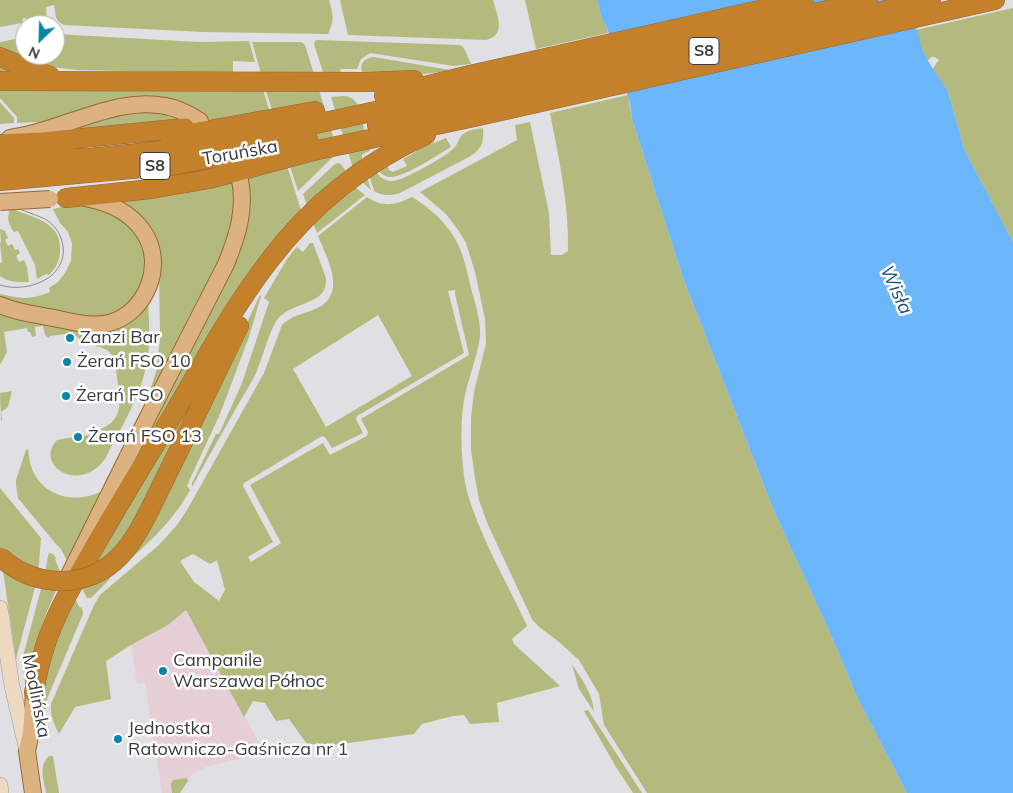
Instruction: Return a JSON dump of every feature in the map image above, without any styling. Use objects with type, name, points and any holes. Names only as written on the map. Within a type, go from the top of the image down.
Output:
[{"type":"highway","points":[[0,81],[251,82],[378,118],[411,142],[440,129],[474,96],[804,0]]},
{"type":"highway","name":"S8","points":[[474,96],[872,0]]},
{"type":"highway","name":"S8","points":[[474,96],[931,0]]},
{"type":"highway","points":[[34,693],[44,646],[67,594],[238,306],[286,240],[328,196],[350,179],[378,118],[416,80],[474,96],[996,0]]},
{"type":"highway","points":[[0,56],[19,65],[49,75],[84,81]]},
{"type":"highway","name":"Toruńska","points":[[0,162],[43,152],[175,164],[474,96]]},
{"type":"highway","points":[[58,198],[169,187],[209,179],[300,115],[378,118]]},
{"type":"highway","points":[[0,144],[43,152],[261,143]]},
{"type":"highway","name":"Toruńska","points":[[0,180],[43,152]]},
{"type":"highway","points":[[0,557],[24,574],[45,580],[68,581],[80,579],[105,569],[118,559],[135,538],[143,524],[256,291],[271,262],[286,240]]},
{"type":"main road","points":[[0,139],[43,152],[104,111],[141,104],[171,107],[200,120]]},
{"type":"main road","points":[[27,751],[31,732],[36,668],[43,638],[59,594],[228,259],[241,215],[240,180]]},
{"type":"main road","points":[[0,202],[84,198],[109,205],[128,216],[143,230],[152,250],[153,261],[151,279],[142,299],[135,308],[121,318],[109,323],[84,324],[12,310],[0,305]]},
{"type":"main road","name":"Modlińska","points":[[0,608],[12,686],[27,751],[33,793]]},
{"type":"main road","points":[[0,785],[2,793]]},
{"type":"shaded area","points":[[186,610],[260,744],[260,754],[209,766],[194,773],[177,793],[162,793],[145,683],[137,684],[131,645],[168,625]]},
{"type":"green space","points":[[0,0],[329,0],[332,13],[332,24],[328,34],[203,32],[65,25],[65,15],[55,15],[54,5],[46,7],[47,15],[15,15],[15,24],[0,27]]},
{"type":"green space","points":[[340,0],[493,0],[499,24],[497,34],[486,40],[348,35]]},
{"type":"green space","points":[[525,0],[597,0],[608,33],[536,49]]},
{"type":"green space","points":[[1013,8],[1013,242],[964,149],[948,91],[933,69],[939,60],[933,57],[928,61],[916,30]]},
{"type":"green space","points":[[65,35],[199,42],[249,41],[255,62],[233,61],[233,73],[77,70],[42,66],[43,87],[263,90],[301,210],[292,220],[98,530],[248,209],[212,121],[183,105],[17,123],[17,117],[0,98],[0,42],[15,39],[15,65],[65,65]]},
{"type":"green space","points":[[317,40],[460,45],[464,48],[471,64],[454,66],[370,53],[361,59],[357,69],[340,69],[341,73],[329,91],[314,44]]},
{"type":"green space","points":[[252,42],[301,42],[305,45],[338,152],[298,191],[266,91]]},
{"type":"green space","points":[[374,57],[450,70],[415,75],[362,72],[361,66],[363,62],[368,58]]},
{"type":"green space","points":[[628,95],[632,119],[683,278],[774,511],[858,699],[907,793],[647,793],[604,725],[599,694],[579,660],[532,619],[488,525],[479,500],[471,450],[471,418],[474,392],[486,344],[485,319],[475,272],[466,243],[446,214],[420,192],[517,140],[515,125],[530,122],[549,213],[551,255],[562,255],[568,251],[567,216],[563,182],[550,113]]},
{"type":"green space","points":[[344,96],[352,98],[358,105],[370,151],[362,155],[362,161],[371,190],[354,171],[331,97]]},
{"type":"green space","points":[[0,102],[14,118],[14,123],[0,124]]},
{"type":"green space","points":[[160,110],[191,121],[51,133],[119,112]]},
{"type":"green space","points":[[483,128],[481,145],[469,157],[400,193],[387,195],[374,191],[364,160],[366,156],[371,154],[374,168],[379,176],[395,181],[418,171],[444,156],[454,148],[464,133]]},
{"type":"green space","points":[[446,138],[451,147],[412,170],[390,177],[384,176],[378,169],[383,151],[389,170],[393,172],[407,166],[403,159],[424,147]]},
{"type":"green space","points":[[339,163],[353,184],[365,195],[317,233],[303,194],[335,164]]},
{"type":"green space","points":[[233,182],[237,208],[228,244],[150,396],[148,396],[156,372],[160,340],[159,272],[156,249],[113,202]]},
{"type":"green space","points":[[367,197],[378,203],[389,204],[412,197],[445,224],[457,242],[467,270],[478,314],[480,332],[479,345],[466,392],[461,428],[466,488],[483,536],[527,626],[512,639],[514,644],[560,686],[497,703],[499,722],[470,724],[464,715],[453,716],[422,724],[414,734],[334,745],[307,744],[289,719],[276,721],[265,703],[253,701],[244,717],[186,610],[168,625],[106,661],[111,699],[75,707],[59,734],[51,712],[51,704],[100,595],[159,545],[177,525],[264,373],[282,325],[293,317],[324,304],[330,296],[333,287],[333,277],[318,236]],"holes":[[[455,290],[469,355],[361,419],[368,432],[367,436],[330,455],[323,443],[250,485],[281,543],[251,562],[248,557],[273,542],[243,486],[244,483],[322,436],[325,437],[332,448],[363,433],[356,419],[357,416],[464,353],[448,291]],[[378,315],[412,376],[326,427],[293,369]],[[193,554],[210,564],[217,560],[225,590],[219,601],[194,582],[180,561]]]},
{"type":"green space","points":[[70,205],[92,207],[112,213],[131,225],[144,247],[147,265],[135,299],[113,315],[87,319],[0,299],[0,294],[25,298],[50,292],[49,288],[58,282],[65,273],[71,261],[72,243],[68,232],[60,223],[53,209]]},
{"type":"green space","points":[[11,208],[36,218],[56,232],[59,240],[60,254],[54,270],[49,275],[46,274],[37,279],[35,265],[18,231],[14,232],[9,223],[8,218]]},
{"type":"green space","points":[[0,229],[5,231],[8,238],[5,240],[8,246],[12,244],[15,250],[18,249],[20,253],[16,256],[19,262],[24,260],[29,282],[10,281],[0,276],[0,263],[2,262]]},
{"type":"green space","points":[[304,238],[297,247],[303,252],[310,243],[313,243],[326,278],[325,287],[315,299],[289,310],[275,323],[256,373],[192,487],[192,483],[216,434],[219,434],[242,383],[269,302],[264,298],[287,259]]},
{"type":"green space","points":[[260,295],[249,337],[220,414],[187,486],[190,490],[165,526],[111,576],[91,598],[87,598],[81,587],[221,344],[187,449]]},
{"type":"green space","points":[[148,299],[148,360],[143,380],[128,415],[105,459],[94,470],[83,475],[72,475],[62,472],[55,466],[51,458],[51,449],[57,440],[74,437],[75,439],[83,438],[83,436],[102,433],[101,429],[109,425],[117,414],[120,401],[116,366],[113,357],[106,350],[95,346],[95,342],[80,343],[79,338],[72,333],[50,336],[49,338],[45,335],[43,326],[35,327],[36,336],[32,337],[27,328],[4,332],[7,352],[0,365],[0,311],[85,330]]},
{"type":"green space","points":[[12,391],[8,407],[1,412],[1,421],[0,393]]},
{"type":"green space","points":[[28,449],[33,472],[48,490],[66,497],[76,498],[85,497],[104,490],[69,565],[61,549],[18,498],[16,480],[26,450]]},
{"type":"green space","points":[[0,488],[41,538],[38,576],[16,659],[0,551]]},
{"type":"green space","points":[[49,553],[53,554],[56,558],[62,577],[40,631],[26,692],[22,660]]},
{"type":"green space","points":[[73,595],[80,608],[82,607],[83,614],[47,699],[45,712],[50,735],[43,733],[38,727],[41,683]]},
{"type":"green space","points":[[572,665],[589,693],[594,712],[579,689]]},
{"type":"green space","points":[[588,710],[642,793],[633,793],[616,767],[584,711]]},
{"type":"green space","points":[[49,756],[53,756],[59,793],[46,793],[43,769]]},
{"type":"green space","points":[[187,778],[188,781],[180,793],[172,793],[171,784],[173,780]]},
{"type":"water","name":"Wisła","points":[[597,0],[908,0],[922,48],[928,61],[948,91],[964,149],[1013,242],[1013,793],[907,793],[858,699],[774,511],[683,278],[632,119],[630,103],[611,39],[602,19]]},
{"type":"tram line","points":[[0,194],[13,205],[43,218],[53,225],[63,245],[62,259],[58,268],[51,276],[31,285],[18,287],[0,285]]},
{"type":"place","name":"Zanzi Bar","points":[[70,338]]},
{"type":"place","name":"Żerań FSO 10","points":[[67,362]]},
{"type":"place","name":"Żerań FSO","points":[[66,396]]},
{"type":"place","name":"Żerań FSO 13","points":[[78,437]]},
{"type":"place","name":"Campanile Warszawa Północ","points":[[163,671]]},
{"type":"place","name":"Jednostka Ratowniczo-Gaśnicza nr 1","points":[[118,739]]}]
